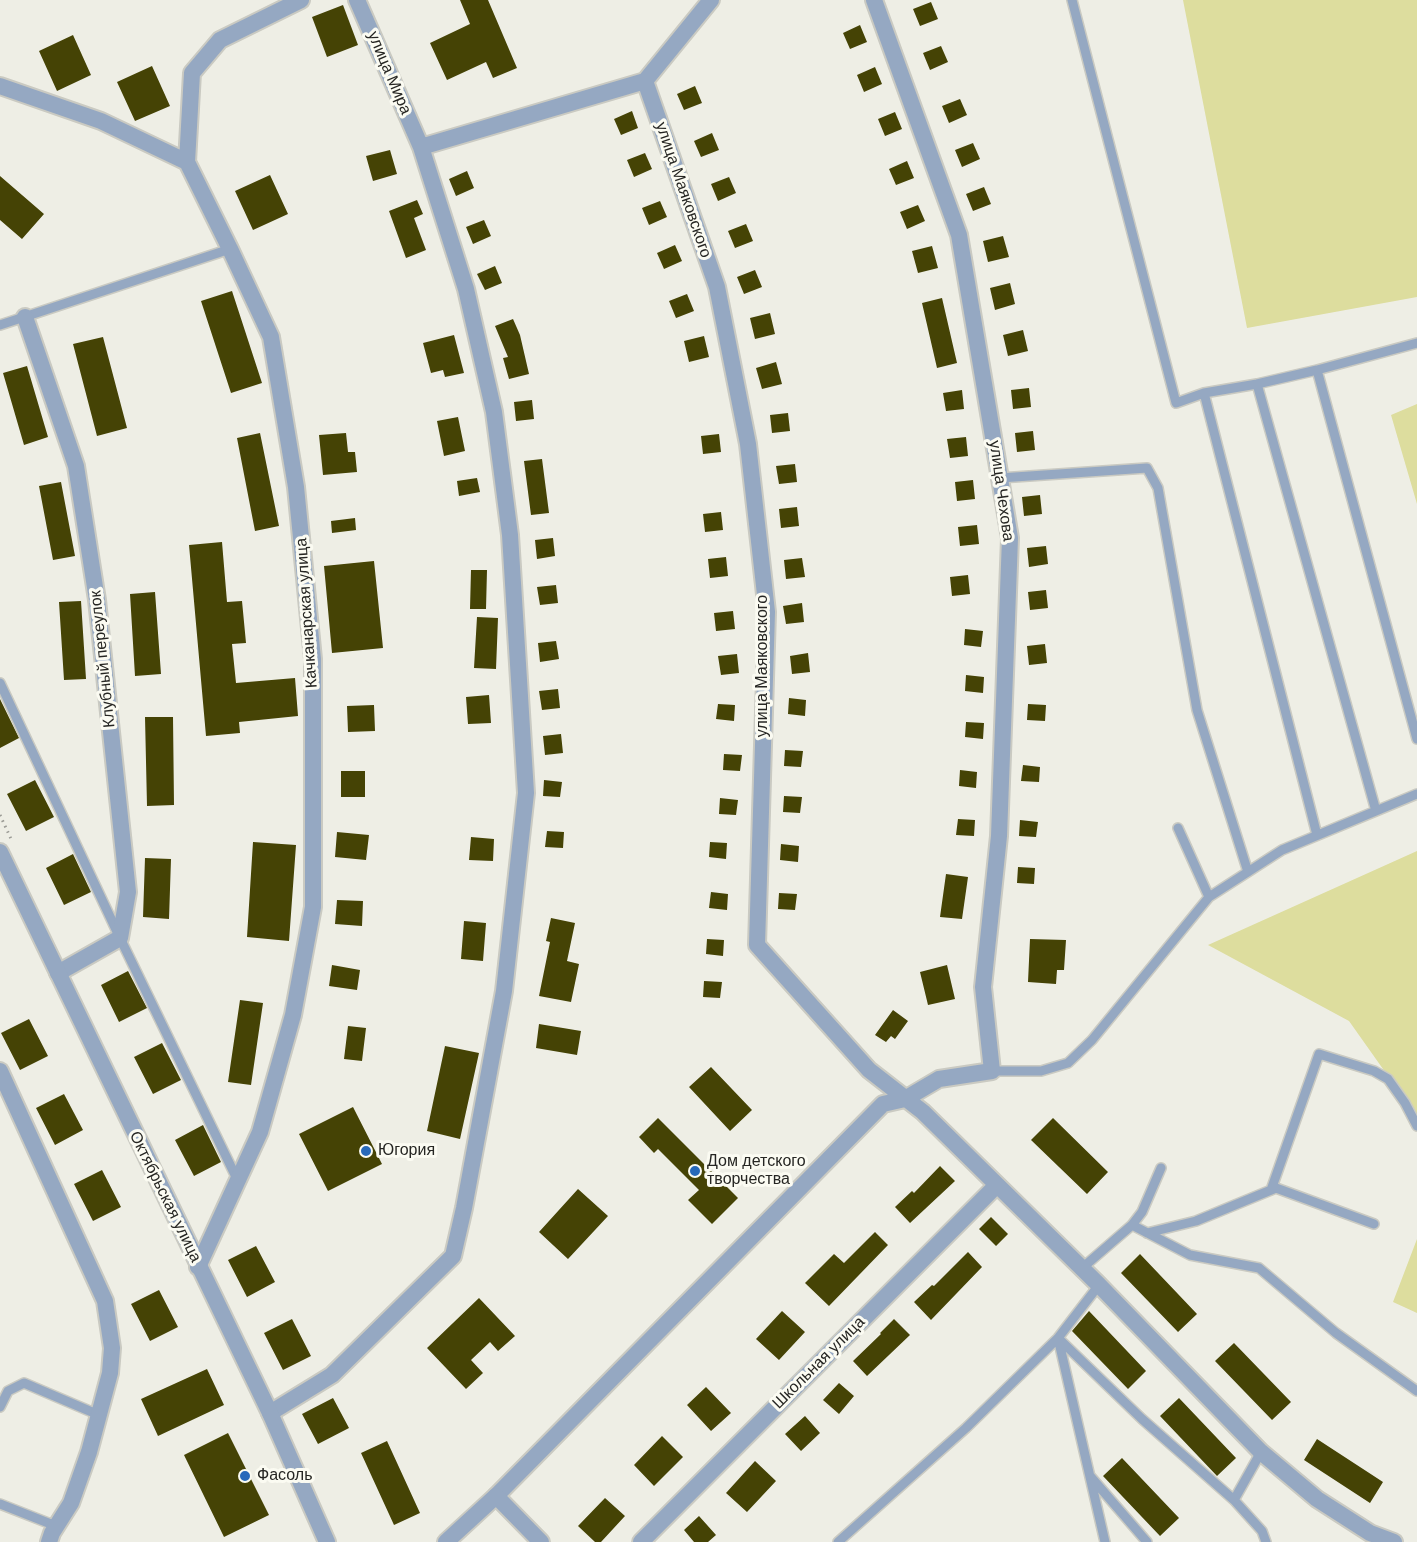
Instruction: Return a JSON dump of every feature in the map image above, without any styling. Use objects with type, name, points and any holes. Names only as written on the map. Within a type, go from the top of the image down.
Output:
[{"type":"street","points":[[0,86],[101,121],[187,162],[192,73],[220,40],[301,0]]},
{"type":"street","name":"улица Мира","points":[[270,1413],[332,1375],[453,1256],[504,991],[526,793],[510,535],[494,412],[466,290],[421,147],[357,0]]},
{"type":"street","points":[[421,147],[645,81],[711,0]]},
{"type":"street","name":"улица Чехова","points":[[874,0],[959,235],[1010,537],[999,836],[983,987],[992,1071]]},
{"type":"street","name":"улица Маяковского","points":[[645,81],[717,287],[748,444],[766,612],[758,945],[869,1071],[923,1112],[1099,1286],[1261,1452],[1317,1499],[1370,1533],[1394,1542]]},
{"type":"street","name":"Качканарская улица","points":[[187,162],[271,338],[296,487],[313,659],[313,907],[293,1015],[260,1132],[198,1267]]},
{"type":"street","name":"Клубный переулок","points":[[25,317],[76,466],[95,589],[128,892],[120,938]]},
{"type":"street","name":"Октябрьская улица","points":[[0,852],[270,1413],[327,1542]]},
{"type":"street","points":[[58,973],[120,938]]},
{"type":"street","points":[[0,1071],[105,1302],[112,1348],[110,1373],[89,1452],[71,1503],[49,1542]]},
{"type":"street","points":[[446,1542],[496,1496],[883,1104],[905,1099],[939,1079],[992,1071]]},
{"type":"street","name":"Школьная улица","points":[[641,1542],[997,1185]]},
{"type":"street","points":[[496,1496],[541,1542]]},
{"type":"lane","points":[[1072,0],[1176,404],[1204,393],[1317,370],[1417,343]]},
{"type":"lane","points":[[0,325],[230,249]]},
{"type":"lane","points":[[1317,370],[1417,739]]},
{"type":"lane","points":[[1257,384],[1376,811]]},
{"type":"lane","points":[[1204,393],[1317,835]]},
{"type":"lane","points":[[1000,478],[1148,468],[1158,488],[1197,710],[1248,872]]},
{"type":"lane","points":[[0,683],[238,1181]]},
{"type":"lane","points":[[992,1071],[1041,1071],[1068,1063],[1092,1040],[1209,897],[1282,850],[1417,794]]},
{"type":"lane","points":[[1178,828],[1209,897]]},
{"type":"lane","points":[[1271,1190],[1319,1054],[1374,1071],[1389,1079],[1417,1126]]},
{"type":"lane","points":[[1081,1269],[1132,1225],[1142,1212],[1161,1168]]},
{"type":"lane","points":[[1147,1233],[1196,1221],[1276,1188],[1374,1224]]},
{"type":"lane","points":[[1132,1225],[1190,1255],[1259,1268],[1336,1333],[1417,1391]]},
{"type":"lane","points":[[838,1542],[966,1428],[1058,1338],[1099,1286]]},
{"type":"lane","points":[[1058,1338],[1105,1542]]},
{"type":"lane","points":[[1058,1338],[1142,1419],[1233,1500],[1262,1531],[1266,1542]]},
{"type":"lane","points":[[0,1407],[8,1391],[24,1383],[99,1414]]},
{"type":"lane","points":[[1233,1500],[1261,1452]]},
{"type":"lane","points":[[1089,1475],[1147,1542]]},
{"type":"lane","points":[[0,1504],[57,1526]]},
{"type":"green space","points":[[1183,0],[1417,0],[1417,297],[1247,328]]},
{"type":"green space","points":[[1417,404],[1417,504],[1391,415]]},
{"type":"green space","points":[[1417,851],[1417,1117],[1349,1021],[1208,945]]},
{"type":"green space","points":[[1417,1239],[1417,1313],[1393,1302]]},
{"type":"building","points":[[460,0],[488,0],[517,68],[493,78],[486,62],[447,80],[430,43],[470,24]]},
{"type":"building","points":[[931,2],[938,19],[920,26],[913,9]]},
{"type":"building","points":[[343,5],[358,45],[327,57],[312,17]]},
{"type":"building","points":[[860,25],[867,42],[850,49],[843,33]]},
{"type":"building","points":[[73,35],[91,75],[57,91],[39,51]]},
{"type":"building","points":[[941,46],[948,62],[930,70],[923,53]]},
{"type":"building","points":[[152,66],[170,106],[135,121],[117,82]]},
{"type":"building","points":[[875,67],[882,84],[864,92],[857,75]]},
{"type":"building","points":[[695,86],[702,103],[684,110],[677,94]]},
{"type":"building","points":[[960,99],[967,115],[949,123],[942,106]]},
{"type":"building","points":[[632,111],[638,128],[621,135],[614,119]]},
{"type":"building","points":[[895,112],[902,129],[885,136],[878,119]]},
{"type":"building","points":[[712,133],[719,150],[701,157],[694,141]]},
{"type":"building","points":[[973,143],[980,159],[962,167],[955,150]]},
{"type":"building","points":[[390,150],[397,174],[373,181],[366,156]]},
{"type":"building","points":[[645,153],[652,169],[634,177],[627,160]]},
{"type":"building","points":[[907,161],[914,178],[896,185],[889,169]]},
{"type":"building","points":[[467,171],[474,188],[456,196],[449,179]]},
{"type":"building","points":[[270,175],[288,214],[253,230],[235,191]]},
{"type":"building","points":[[0,176],[44,214],[22,239],[0,220]]},
{"type":"building","points":[[729,177],[736,193],[718,201],[711,184]]},
{"type":"building","points":[[984,187],[991,204],[973,211],[966,194]]},
{"type":"building","points":[[417,200],[423,214],[414,218],[426,250],[406,258],[389,211]]},
{"type":"building","points":[[660,201],[667,217],[649,225],[642,208]]},
{"type":"building","points":[[918,205],[925,221],[907,229],[900,212]]},
{"type":"building","points":[[484,220],[491,236],[473,244],[466,227]]},
{"type":"building","points":[[746,224],[753,241],[735,248],[728,231]]},
{"type":"building","points":[[1003,236],[1009,257],[988,262],[983,241]]},
{"type":"building","points":[[675,245],[682,261],[664,269],[657,253]]},
{"type":"building","points":[[932,246],[938,268],[918,273],[912,251]]},
{"type":"building","points":[[495,266],[502,283],[485,290],[477,274]]},
{"type":"building","points":[[755,270],[762,287],[744,294],[737,277]]},
{"type":"building","points":[[1010,283],[1015,304],[995,310],[990,288]]},
{"type":"building","points":[[232,291],[262,383],[231,393],[201,301]]},
{"type":"building","points":[[687,294],[694,311],[676,318],[669,301]]},
{"type":"building","points":[[942,298],[957,363],[937,368],[922,303]]},
{"type":"building","points":[[770,313],[775,334],[755,339],[750,318]]},
{"type":"building","points":[[513,319],[520,335],[529,374],[509,379],[503,358],[508,357],[495,326]]},
{"type":"building","points":[[1023,330],[1028,351],[1008,356],[1003,335]]},
{"type":"building","points":[[454,335],[464,373],[445,377],[443,370],[431,373],[423,343]]},
{"type":"building","points":[[704,336],[709,357],[689,362],[684,341]]},
{"type":"building","points":[[103,337],[127,428],[97,436],[73,344]]},
{"type":"building","points":[[776,362],[782,384],[762,389],[756,368]]},
{"type":"building","points":[[27,366],[48,437],[24,445],[3,373]]},
{"type":"building","points":[[1029,388],[1031,407],[1013,409],[1011,390]]},
{"type":"building","points":[[962,390],[964,409],[946,411],[943,393]]},
{"type":"building","points":[[532,400],[534,419],[516,421],[514,402]]},
{"type":"building","points":[[788,413],[790,431],[772,433],[770,415]]},
{"type":"building","points":[[458,417],[465,451],[444,456],[437,421]]},
{"type":"building","points":[[1033,431],[1035,450],[1017,452],[1015,433]]},
{"type":"building","points":[[260,433],[279,526],[255,531],[237,438]]},
{"type":"building","points":[[346,433],[348,452],[355,452],[357,472],[323,475],[319,435]]},
{"type":"building","points":[[719,434],[721,452],[703,454],[701,436]]},
{"type":"building","points":[[966,437],[968,456],[950,458],[947,439]]},
{"type":"building","points":[[542,459],[549,513],[531,515],[524,461]]},
{"type":"building","points":[[795,464],[797,482],[779,484],[776,466]]},
{"type":"building","points":[[477,478],[480,492],[459,496],[457,481]]},
{"type":"building","points":[[973,480],[975,499],[957,501],[955,482]]},
{"type":"building","points":[[61,482],[75,556],[53,560],[39,486]]},
{"type":"building","points":[[1040,495],[1042,514],[1024,516],[1022,497]]},
{"type":"building","points":[[797,507],[799,526],[781,528],[779,509]]},
{"type":"building","points":[[721,512],[723,530],[705,532],[703,514]]},
{"type":"building","points":[[355,518],[356,530],[332,533],[331,521]]},
{"type":"building","points":[[977,525],[979,544],[960,546],[958,527]]},
{"type":"building","points":[[553,538],[555,556],[537,559],[535,540]]},
{"type":"building","points":[[222,542],[227,602],[242,601],[246,643],[232,644],[236,683],[295,678],[298,716],[239,722],[240,733],[206,736],[189,545]]},
{"type":"building","points":[[1046,546],[1048,564],[1029,567],[1027,548]]},
{"type":"building","points":[[726,557],[728,576],[710,578],[708,559]]},
{"type":"building","points":[[802,558],[805,577],[786,579],[784,560]]},
{"type":"building","points":[[374,561],[383,648],[332,653],[324,566]]},
{"type":"building","points":[[471,570],[487,570],[486,609],[470,609]]},
{"type":"building","points":[[968,575],[970,594],[952,596],[950,577]]},
{"type":"building","points":[[556,585],[558,603],[540,605],[537,587]]},
{"type":"building","points":[[1046,590],[1048,608],[1030,610],[1028,592]]},
{"type":"building","points":[[155,592],[161,674],[135,676],[130,594]]},
{"type":"building","points":[[81,601],[86,679],[64,680],[59,602]]},
{"type":"building","points":[[802,603],[804,622],[786,624],[783,606]]},
{"type":"building","points":[[733,611],[735,629],[716,631],[714,613]]},
{"type":"building","points":[[477,617],[498,618],[496,669],[474,668]]},
{"type":"building","points":[[965,629],[983,631],[981,647],[964,645]]},
{"type":"building","points":[[556,641],[559,659],[540,662],[538,643]]},
{"type":"building","points":[[1045,644],[1047,663],[1029,665],[1027,646]]},
{"type":"building","points":[[808,653],[810,672],[792,674],[790,656]]},
{"type":"building","points":[[737,654],[739,673],[721,675],[718,656]]},
{"type":"building","points":[[966,675],[984,677],[983,693],[965,691]]},
{"type":"building","points":[[558,689],[560,708],[542,710],[539,691]]},
{"type":"building","points":[[489,695],[491,723],[468,724],[466,697]]},
{"type":"building","points":[[789,698],[806,700],[805,716],[788,714]]},
{"type":"building","points":[[0,699],[19,738],[0,748]]},
{"type":"building","points":[[718,704],[735,705],[734,721],[716,719]]},
{"type":"building","points":[[1028,704],[1046,705],[1045,721],[1027,720]]},
{"type":"building","points":[[374,705],[375,731],[348,732],[347,706]]},
{"type":"building","points":[[145,717],[173,717],[174,805],[147,806]]},
{"type":"building","points":[[966,722],[984,723],[983,739],[965,737]]},
{"type":"building","points":[[561,734],[563,753],[545,755],[543,736]]},
{"type":"building","points":[[785,750],[803,751],[801,767],[784,766]]},
{"type":"building","points":[[724,754],[742,755],[740,771],[723,770]]},
{"type":"building","points":[[1023,765],[1040,767],[1039,782],[1021,781]]},
{"type":"building","points":[[960,770],[977,772],[976,788],[959,786]]},
{"type":"building","points":[[341,771],[365,771],[365,797],[341,797]]},
{"type":"building","points":[[35,780],[54,817],[26,831],[7,794]]},
{"type":"building","points":[[544,780],[562,782],[560,797],[543,796]]},
{"type":"building","points":[[784,796],[802,797],[800,813],[783,812]]},
{"type":"building","points":[[720,798],[738,800],[736,815],[719,814]]},
{"type":"building","points":[[958,819],[975,820],[974,836],[956,835]]},
{"type":"building","points":[[1020,820],[1038,822],[1036,837],[1019,836]]},
{"type":"building","points":[[547,831],[564,832],[563,848],[545,847]]},
{"type":"building","points":[[337,832],[369,835],[366,860],[335,857]]},
{"type":"building","points":[[471,837],[494,839],[493,861],[469,860]]},
{"type":"building","points":[[253,842],[296,845],[289,941],[247,937]]},
{"type":"building","points":[[710,842],[727,843],[726,859],[709,857]]},
{"type":"building","points":[[781,844],[799,846],[798,862],[780,860]]},
{"type":"building","points":[[73,854],[91,892],[64,905],[46,868]]},
{"type":"building","points":[[145,858],[171,859],[169,919],[143,917]]},
{"type":"building","points":[[1018,867],[1035,868],[1034,884],[1017,883]]},
{"type":"building","points":[[946,874],[968,877],[962,919],[940,917]]},
{"type":"building","points":[[711,892],[728,894],[727,910],[709,908]]},
{"type":"building","points":[[779,893],[797,894],[795,910],[778,909]]},
{"type":"building","points":[[337,900],[363,901],[362,926],[335,924]]},
{"type":"building","points":[[551,918],[575,923],[567,961],[579,964],[571,1002],[539,996],[550,942],[546,941]]},
{"type":"building","points":[[464,921],[486,923],[483,961],[461,959]]},
{"type":"building","points":[[707,939],[724,940],[723,956],[706,954]]},
{"type":"building","points":[[1030,939],[1066,940],[1064,970],[1057,970],[1056,984],[1028,982]]},
{"type":"building","points":[[332,965],[360,970],[357,990],[329,986]]},
{"type":"building","points":[[947,965],[955,999],[928,1005],[920,972]]},
{"type":"building","points":[[128,971],[147,1008],[119,1022],[101,985]]},
{"type":"building","points":[[704,981],[722,982],[720,998],[703,997]]},
{"type":"building","points":[[240,1000],[263,1003],[251,1085],[228,1082]]},
{"type":"building","points":[[893,1010],[908,1021],[895,1039],[891,1036],[886,1042],[875,1035]]},
{"type":"building","points":[[29,1019],[48,1056],[20,1070],[1,1033]]},
{"type":"building","points":[[539,1024],[581,1031],[577,1055],[536,1048]]},
{"type":"building","points":[[348,1026],[366,1028],[362,1061],[344,1059]]},
{"type":"building","points":[[162,1043],[181,1080],[153,1094],[134,1057]]},
{"type":"building","points":[[445,1046],[479,1053],[460,1139],[427,1131]]},
{"type":"building","points":[[711,1067],[752,1110],[730,1131],[689,1087]]},
{"type":"building","points":[[64,1094],[83,1130],[55,1145],[36,1108]]},
{"type":"building","points":[[353,1107],[382,1164],[328,1191],[299,1134]]},
{"type":"building","name":"Дом детского творчества","points":[[658,1118],[738,1198],[712,1224],[688,1200],[699,1190],[658,1149],[654,1153],[639,1137]]},
{"type":"building","points":[[1053,1118],[1108,1172],[1087,1194],[1031,1140]]},
{"type":"building","points":[[203,1125],[221,1162],[194,1176],[175,1140]]},
{"type":"building","points":[[940,1166],[955,1181],[910,1223],[895,1207],[912,1191],[914,1193]]},
{"type":"building","points":[[102,1170],[121,1207],[93,1221],[74,1184]]},
{"type":"building","points":[[578,1189],[608,1216],[568,1259],[539,1232]]},
{"type":"building","points":[[991,1217],[1008,1234],[996,1246],[979,1229]]},
{"type":"building","points":[[875,1232],[888,1245],[829,1306],[805,1283],[834,1254],[844,1263]]},
{"type":"building","points":[[256,1246],[275,1282],[247,1297],[228,1260]]},
{"type":"building","points":[[968,1252],[982,1267],[931,1320],[914,1302],[932,1285],[934,1286]]},
{"type":"building","points":[[1140,1254],[1197,1314],[1178,1332],[1121,1273]]},
{"type":"building","points":[[159,1290],[178,1327],[150,1341],[131,1304]]},
{"type":"building","points":[[479,1298],[515,1336],[498,1351],[490,1342],[471,1360],[483,1373],[466,1389],[427,1348]]},
{"type":"building","points":[[782,1311],[805,1332],[779,1360],[756,1339]]},
{"type":"building","points":[[1089,1311],[1146,1371],[1128,1389],[1072,1331]]},
{"type":"building","points":[[292,1319],[311,1356],[283,1370],[264,1333]]},
{"type":"building","points":[[894,1319],[910,1335],[867,1376],[853,1361]]},
{"type":"building","points":[[1234,1343],[1291,1402],[1272,1420],[1215,1361]]},
{"type":"building","points":[[207,1369],[224,1405],[158,1436],[141,1399]]},
{"type":"building","points":[[839,1383],[854,1396],[839,1414],[823,1400]]},
{"type":"building","points":[[706,1387],[731,1413],[711,1431],[687,1405]]},
{"type":"building","points":[[333,1398],[349,1428],[318,1444],[302,1414]]},
{"type":"building","points":[[1179,1398],[1236,1458],[1217,1476],[1160,1416]]},
{"type":"building","points":[[805,1416],[820,1433],[801,1451],[785,1434]]},
{"type":"building","points":[[228,1433],[269,1515],[224,1537],[184,1455]]},
{"type":"building","points":[[662,1436],[683,1457],[654,1486],[634,1465]]},
{"type":"building","points":[[1317,1439],[1383,1482],[1370,1503],[1304,1460]]},
{"type":"building","points":[[387,1441],[420,1513],[394,1525],[361,1453]]},
{"type":"building","points":[[1122,1458],[1179,1518],[1160,1536],[1103,1476]]},
{"type":"building","points":[[755,1461],[776,1481],[747,1512],[726,1493]]},
{"type":"building","points":[[605,1498],[625,1516],[601,1542],[595,1542],[578,1526]]},
{"type":"building","points":[[699,1516],[716,1535],[708,1542],[694,1542],[684,1530]]},
{"type":"place","name":"Югория","points":[[366,1151]]},
{"type":"place","name":"Дом детского творчества","points":[[695,1171]]},
{"type":"place","name":"Фасоль","points":[[245,1476]]}]
